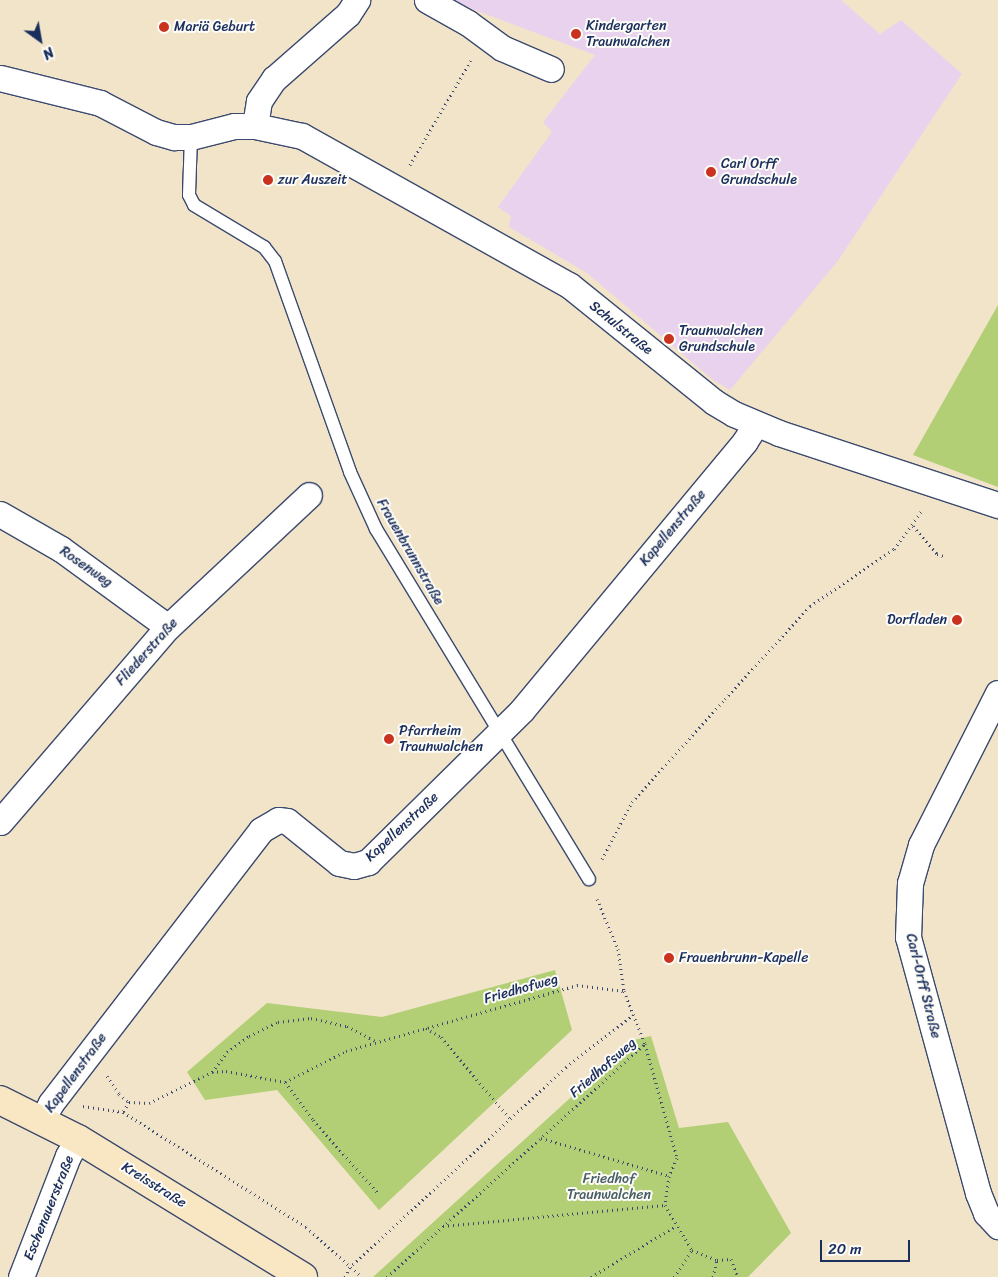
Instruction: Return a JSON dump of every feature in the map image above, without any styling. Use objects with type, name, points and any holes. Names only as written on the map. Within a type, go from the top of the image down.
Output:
[{"type":"street","points":[[255,126],[259,101],[270,85],[348,14],[357,0]]},
{"type":"street","points":[[427,0],[468,23],[502,48],[551,69]]},
{"type":"street","points":[[0,78],[100,103],[156,132],[191,137]]},
{"type":"street","name":"Schulstraße","points":[[191,137],[222,128],[255,126],[302,136],[397,187],[569,285],[714,402],[756,424],[998,505]]},
{"type":"street","name":"Kapellenstraße","points":[[47,1112],[93,1049],[268,824],[278,820],[292,823],[339,863],[354,866],[368,862],[501,731],[739,448],[756,424]]},
{"type":"street","name":"Fliederstraße","points":[[0,822],[168,627],[309,496]]},
{"type":"street","name":"Rosenweg","points":[[0,514],[61,549],[168,627]]},
{"type":"street","name":"Carl-Orff Straße","points":[[998,693],[921,845],[910,883],[908,937],[978,1193],[986,1213],[998,1226]]},
{"type":"street","name":"Kreisstraße","points":[[0,1100],[47,1112],[78,1139],[303,1277]]},
{"type":"street","name":"Eschenauerstraße","points":[[21,1277],[68,1156],[78,1139]]},
{"type":"lane","name":"Frauenbrunnstraße","points":[[191,137],[189,195],[194,205],[202,213],[264,246],[276,261],[350,472],[376,529],[501,731],[587,876]]},
{"type":"path","points":[[397,187],[472,60],[489,69],[502,48]]},
{"type":"path","points":[[645,1044],[624,991],[618,949],[587,876],[598,867],[632,802],[810,606],[894,549],[913,526],[933,484]]},
{"type":"path","points":[[913,526],[938,554],[946,557]]},
{"type":"path","name":"Friedhofweg","points":[[285,1082],[346,1051],[376,1041],[578,985],[624,991]]},
{"type":"path","points":[[345,1277],[349,1268],[566,1067],[633,1014]]},
{"type":"path","points":[[212,1072],[227,1052],[249,1036],[278,1022],[311,1018],[348,1026],[376,1041]]},
{"type":"path","points":[[425,1028],[442,1037],[510,1119]]},
{"type":"path","name":"Friedhofsweg","points":[[386,1277],[645,1044],[677,1158],[669,1176],[665,1205]]},
{"type":"path","points":[[93,1049],[108,1080],[129,1102],[149,1102],[212,1072],[226,1071],[285,1082],[313,1120],[379,1194]]},
{"type":"path","points":[[123,1112],[129,1102]]},
{"type":"path","points":[[47,1112],[123,1112],[306,1227],[349,1268],[362,1277]]},
{"type":"path","points":[[540,1138],[669,1176]]},
{"type":"path","points":[[442,1226],[665,1205],[692,1250],[716,1260],[731,1259],[738,1277]]},
{"type":"path","points":[[591,1277],[676,1226]]},
{"type":"path","points":[[674,1277],[692,1250]]},
{"type":"path","points":[[712,1277],[716,1260]]},
{"type":"shaded area","name":"Carl Orff Grundschule","points":[[448,0],[841,0],[880,34],[901,20],[962,74],[837,262],[730,390],[713,380],[587,273],[509,227],[511,216],[498,207],[552,132],[543,122],[595,55]]},
{"type":"green space","points":[[998,305],[998,487],[913,455]]},
{"type":"green space","points":[[555,970],[572,1030],[379,1210],[277,1090],[205,1100],[187,1072],[267,1003],[382,1017]]},
{"type":"green space","name":"Friedhof Traunwalchen","points":[[651,1036],[679,1128],[728,1122],[791,1233],[748,1277],[373,1277],[634,1040]]},
{"type":"place","name":"Mariä Geburt","points":[[164,27]]},
{"type":"place","name":"Kindergarten Traunwalchen","points":[[576,34]]},
{"type":"place","name":"Carl Orff Grundschule","points":[[711,172]]},
{"type":"place","name":"zur Auszeit","points":[[268,180]]},
{"type":"place","name":"Traunwalchen Grundschule","points":[[669,339]]},
{"type":"place","name":"Dorfladen","points":[[957,620]]},
{"type":"place","name":"Pfarrheim Traunwalchen","points":[[389,739]]},
{"type":"place","name":"Frauenbrunn-Kapelle","points":[[669,958]]}]
